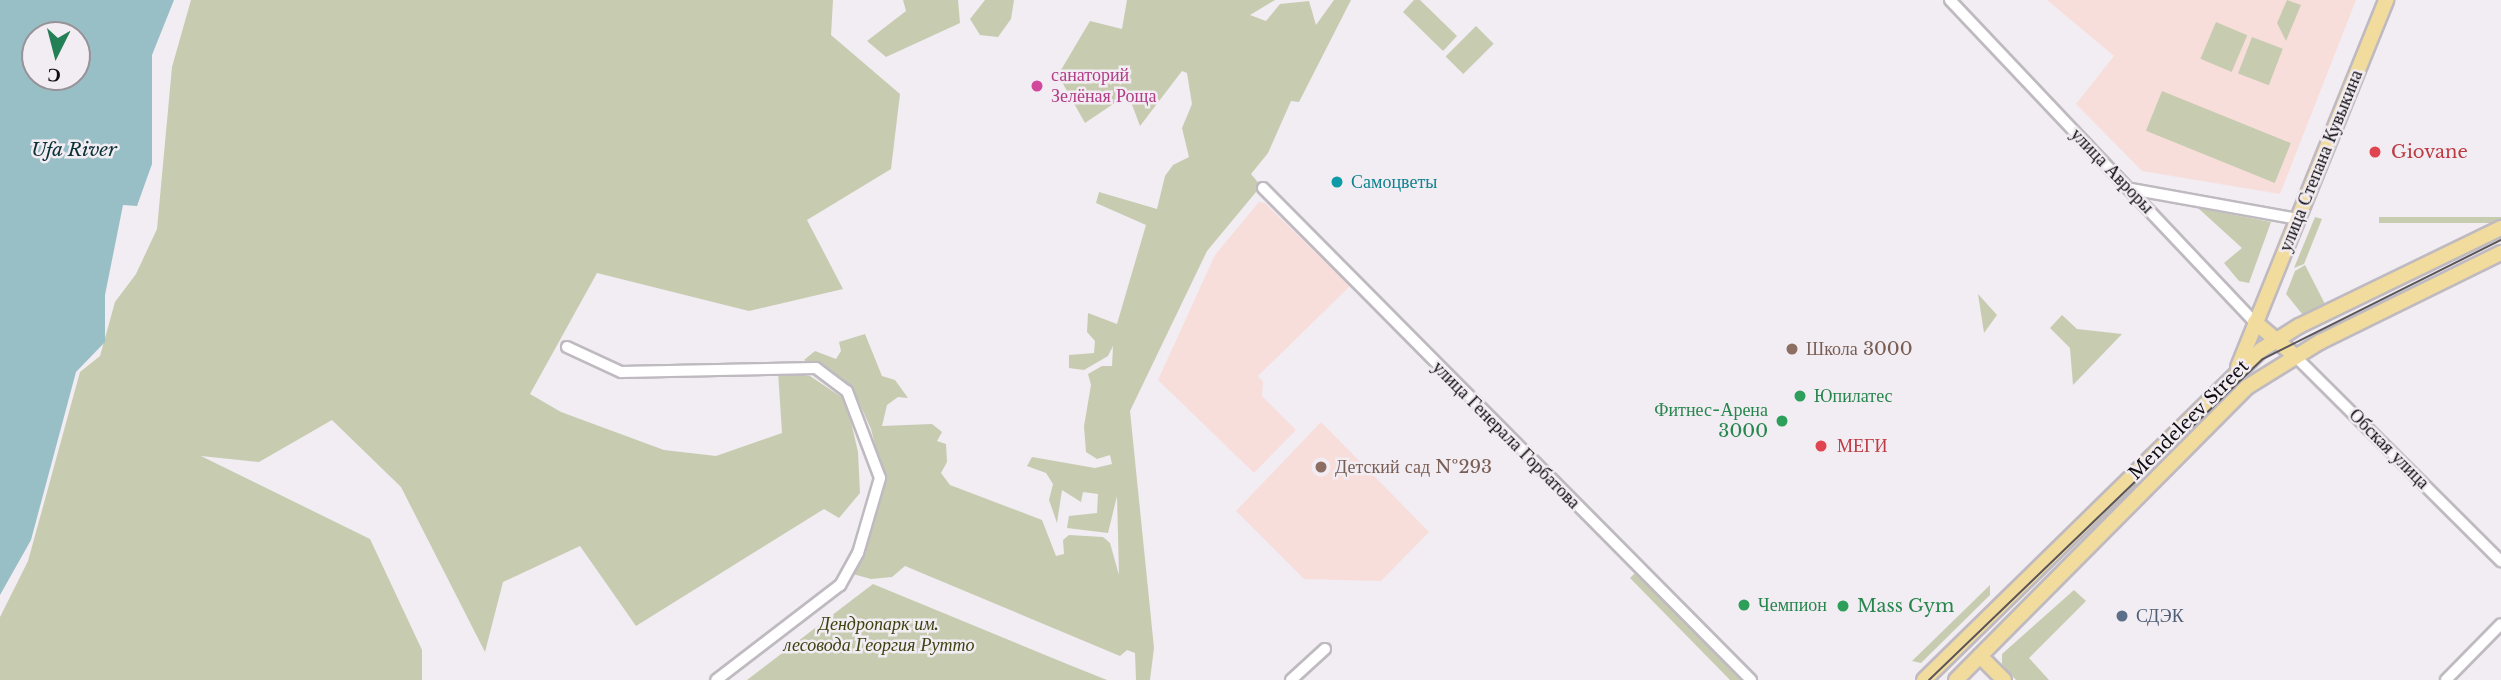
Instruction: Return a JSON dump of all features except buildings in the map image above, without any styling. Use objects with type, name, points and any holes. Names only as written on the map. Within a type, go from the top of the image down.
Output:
[{"type":"main road","name":"улица Степана Кувыкина","points":[[2235,374],[2386,0]]},
{"type":"main road","name":"Mendeleev Street","points":[[1924,680],[2248,361],[2276,340],[2501,228]]},
{"type":"main road","name":"Mendeleev Street","points":[[1956,680],[2247,387],[2295,356],[2501,253]]},
{"type":"main road","name":"улица Степана Кувыкина","points":[[2247,387],[2248,361],[2255,322]]},
{"type":"main road","name":"улица Авроры","points":[[2255,322],[2276,340]]},
{"type":"main road","name":"Обская улица","points":[[2276,340],[2295,356]]},
{"type":"main road","points":[[1980,656],[2004,680]]},
{"type":"street","name":"улица Авроры","points":[[1955,2],[2255,322]]},
{"type":"street","name":"улица Генерала Горбатова","points":[[1263,188],[1751,680]]},
{"type":"street","points":[[2129,189],[2297,219]]},
{"type":"street","points":[[567,347],[621,372],[816,368],[848,391],[880,478],[858,553],[840,585],[716,680]]},
{"type":"street","name":"Обская улица","points":[[2295,356],[2501,561]]},
{"type":"street","points":[[2446,680],[2501,624]]},
{"type":"street","points":[[1291,680],[1325,649]]},
{"type":"shaded area","points":[[2047,0],[2356,0],[2280,194],[2142,171],[2076,104],[2114,56]]},
{"type":"shaded area","points":[[1259,202],[1265,203],[1350,286],[1258,376],[1263,382],[1262,396],[1296,430],[1254,473],[1158,380],[1215,255]]},
{"type":"shaded area","name":"Детский сад №293","points":[[1321,422],[1429,532],[1381,581],[1304,579],[1236,511]]},
{"type":"green space","points":[[191,0],[833,0],[831,35],[900,94],[891,169],[807,220],[843,289],[749,311],[597,273],[530,394],[561,412],[664,450],[716,456],[782,433],[778,371],[810,376],[846,400],[858,452],[860,493],[839,518],[824,509],[636,626],[580,546],[503,582],[485,652],[401,487],[332,420],[259,462],[201,456],[370,539],[422,650],[422,680],[0,680],[0,617],[28,561],[80,372],[100,356],[115,302],[136,274],[157,229],[172,67]]},
{"type":"green space","points":[[903,0],[958,0],[960,23],[886,57],[867,41],[906,11]]},
{"type":"green space","points":[[985,0],[1014,0],[1011,19],[998,37],[980,35],[970,19]]},
{"type":"green space","points":[[1127,0],[1275,0],[1250,15],[1266,21],[1280,4],[1309,1],[1316,25],[1334,0],[1351,0],[1299,102],[1291,101],[1268,153],[1251,174],[1261,186],[1207,251],[1130,411],[1154,648],[1150,680],[1136,680],[1135,653],[1127,650],[1120,656],[905,566],[892,577],[871,579],[849,573],[883,476],[871,429],[854,391],[804,360],[815,351],[836,359],[841,351],[839,342],[865,334],[882,376],[895,380],[908,398],[898,397],[887,405],[882,426],[932,424],[942,432],[937,441],[946,444],[947,462],[941,473],[950,485],[1042,520],[1056,556],[1064,554],[1063,540],[1069,535],[1103,537],[1110,543],[1119,575],[1117,496],[1108,533],[1067,528],[1069,516],[1097,513],[1098,494],[1083,492],[1081,502],[1062,490],[1057,523],[1049,500],[1053,484],[1046,473],[1027,466],[1032,457],[1095,468],[1112,464],[1110,455],[1097,459],[1086,452],[1084,426],[1091,385],[1088,374],[1102,366],[1112,366],[1113,346],[1108,356],[1084,370],[1069,368],[1069,355],[1094,353],[1095,341],[1087,332],[1088,313],[1117,324],[1146,225],[1096,203],[1099,192],[1157,209],[1165,176],[1173,165],[1189,157],[1182,128],[1192,104],[1187,73],[1182,71],[1140,126],[1128,94],[1085,123],[1058,75],[1090,21],[1122,29]]},
{"type":"green space","points":[[1414,0],[1420,0],[1457,36],[1443,51],[1403,12]]},
{"type":"green space","points":[[2287,0],[2301,5],[2286,41],[2277,23]]},
{"type":"green space","points":[[2216,22],[2247,35],[2232,72],[2200,59]]},
{"type":"green space","points":[[1476,26],[1494,44],[1463,74],[1446,56]]},
{"type":"green space","points":[[2252,37],[2283,49],[2269,85],[2238,73]]},
{"type":"green space","points":[[2162,91],[2291,143],[2275,183],[2146,131]]},
{"type":"green space","points":[[2198,208],[2271,222],[2249,283],[2239,281],[2224,263],[2242,248]]},
{"type":"green space","points":[[2315,217],[2322,219],[2304,264],[2294,268]]},
{"type":"green space","points":[[2379,217],[2501,217],[2501,223],[2379,223]]},
{"type":"green space","points":[[2305,265],[2326,306],[2303,315],[2286,294],[2295,271]]},
{"type":"green space","points":[[1978,294],[1997,315],[1984,333]]},
{"type":"green space","points":[[2062,315],[2077,329],[2122,334],[2073,385],[2070,348],[2050,328]]},
{"type":"green space","points":[[1635,573],[1741,680],[1730,680],[1630,578]]},
{"type":"green space","name":"Дендропарк им. лесовода Георгия Рутто","points":[[873,584],[1067,664],[1107,680],[747,680]]},
{"type":"green space","points":[[1990,585],[1990,595],[1921,663],[1912,661]]},
{"type":"green space","points":[[2074,590],[2086,601],[2029,658],[2049,680],[2016,680],[2002,664],[2002,654]]},
{"type":"water","name":"Ufa River","points":[[0,0],[174,0],[152,55],[152,164],[137,206],[123,205],[105,295],[105,342],[76,372],[31,540],[0,595]]},
{"type":"tram line","points":[[1929,680],[2263,359],[2501,240]]},
{"type":"place","name":"санаторий Зелёная Роща","points":[[1037,86]]},
{"type":"place","name":"Giovane","points":[[2375,152]]},
{"type":"place","name":"Самоцветы","points":[[1337,182]]},
{"type":"place","name":"Школа 3000","points":[[1792,349]]},
{"type":"place","name":"Юпилатес","points":[[1800,396]]},
{"type":"place","name":"Фитнес-Арена 3000","points":[[1782,421]]},
{"type":"place","name":"МЕГИ","points":[[1821,446]]},
{"type":"place","name":"Детский сад №293","points":[[1321,467]]},
{"type":"place","name":"Чемпион","points":[[1744,605]]},
{"type":"place","name":"Mass Gym","points":[[1843,606]]},
{"type":"place","name":"СДЭК","points":[[2122,616]]}]
